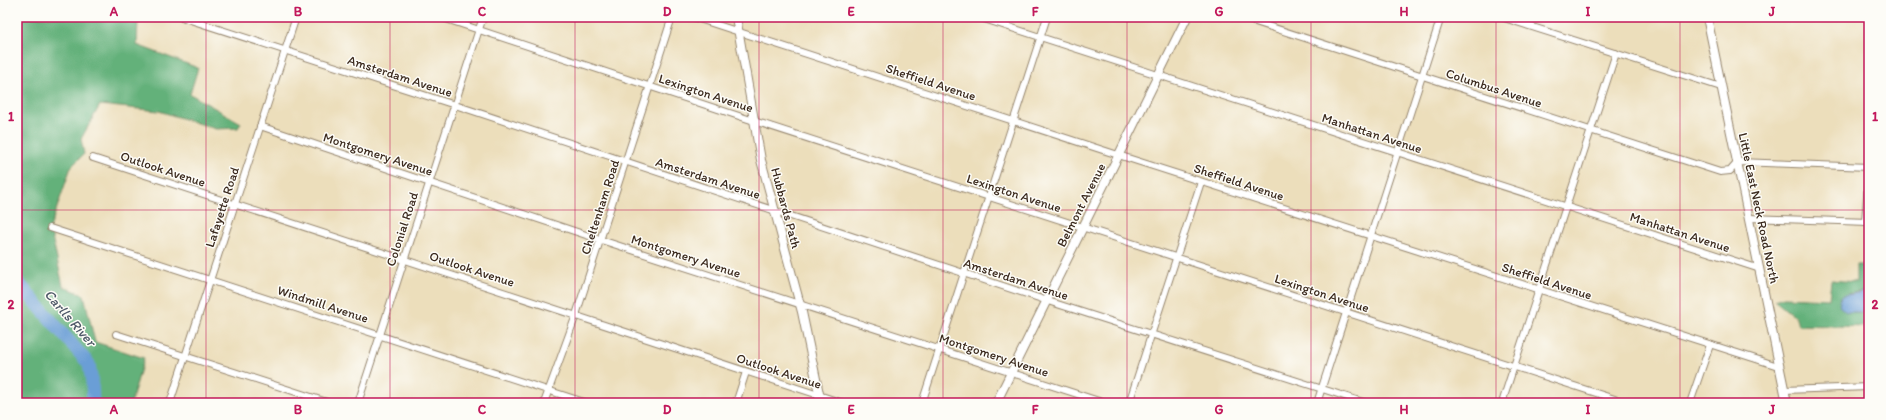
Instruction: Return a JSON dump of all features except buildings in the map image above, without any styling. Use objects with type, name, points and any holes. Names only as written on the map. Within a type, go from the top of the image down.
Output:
[{"type":"main road","name":"Hubbards Path","points":[[736,17],[761,160],[800,304],[820,399]]},
{"type":"main road","name":"Belmont Avenue","points":[[996,403],[1187,17]]},
{"type":"main road","name":"Little East Neck Road North","points":[[1707,17],[1760,269],[1778,366],[1787,403]]},
{"type":"street","name":"Amsterdam Avenue","points":[[180,17],[455,105],[626,163],[1366,403]]},
{"type":"street","name":"Lafayette Road","points":[[170,403],[296,17]]},
{"type":"street","name":"Lexington Avenue","points":[[440,17],[754,121],[1627,403]]},
{"type":"street","name":"Colonial Road","points":[[358,403],[484,17]]},
{"type":"street","name":"Cheltenham Road","points":[[544,403],[601,240],[672,17]]},
{"type":"street","name":"Sheffield Avenue","points":[[694,17],[1201,182],[1778,366]]},
{"type":"street","name":"Manhattan Avenue","points":[[978,17],[1760,269]]},
{"type":"street","points":[[922,403],[1047,17]]},
{"type":"street","name":"Columbus Avenue","points":[[1240,17],[1720,172],[1730,171],[1738,162]]},
{"type":"street","points":[[1317,403],[1441,17]]},
{"type":"street","points":[[1501,17],[1721,87]]},
{"type":"street","points":[[1502,403],[1592,131],[1616,53]]},
{"type":"street","name":"Montgomery Avenue","points":[[260,126],[601,240],[1105,403]]},
{"type":"street","name":"Outlook Avenue","points":[[93,158],[576,315],[746,372],[820,399],[843,403]]},
{"type":"street","points":[[1738,162],[1869,169],[1867,222],[1749,218]]},
{"type":"street","points":[[1129,403],[1201,182]]},
{"type":"street","name":"Windmill Avenue","points":[[50,228],[588,403]]},
{"type":"street","points":[[116,334],[330,403]]},
{"type":"street","points":[[1690,403],[1710,345]]},
{"type":"street","points":[[736,403],[746,372]]},
{"type":"street","points":[[1784,390],[1869,386]]},
{"type":"green space","points":[[17,17],[135,17],[138,19],[137,45],[198,68],[190,94],[241,123],[238,128],[216,129],[159,111],[100,105],[81,139],[84,154],[71,167],[50,228],[63,286],[84,295],[95,342],[144,358],[131,403],[17,403]]},
{"type":"green space","points":[[1856,265],[1869,265],[1869,285],[1867,290],[1847,294],[1847,312],[1869,312],[1869,327],[1799,325],[1795,317],[1774,300],[1784,297],[1829,299],[1831,280],[1856,282]]},
{"type":"water","points":[[1869,285],[1869,312],[1846,312],[1839,306],[1841,296],[1864,291]]},
{"type":"waterway","name":"Carlls River","points":[[17,281],[89,364],[93,403]]}]
